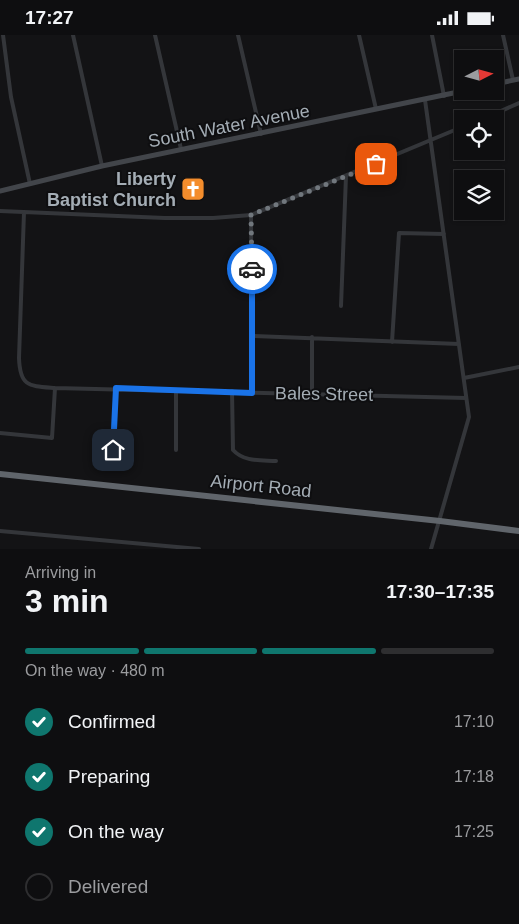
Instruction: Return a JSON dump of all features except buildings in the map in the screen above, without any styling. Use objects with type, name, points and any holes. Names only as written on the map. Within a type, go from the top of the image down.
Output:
[{"type":"highway","name":"Airport Road","points":[[0,474],[519,531]]},
{"type":"main road","points":[[504,82],[519,79]]},
{"type":"main road","name":"South Water Avenue","points":[[0,191],[102,166],[454,93]]},
{"type":"street","points":[[3,35],[10,97],[30,184]]},
{"type":"street","points":[[74,35],[102,166]]},
{"type":"street","points":[[155,35],[181,149]]},
{"type":"street","points":[[238,35],[261,134]]},
{"type":"street","points":[[359,35],[376,109]]},
{"type":"street","points":[[432,35],[444,95]]},
{"type":"street","points":[[503,35],[513,81]]},
{"type":"street","points":[[425,100],[469,417],[431,549]]},
{"type":"street","points":[[503,110],[519,103]]},
{"type":"street","points":[[0,211],[165,218],[213,218],[251,215],[454,130]]},
{"type":"street","points":[[341,306],[346,176]]},
{"type":"street","name":"Bales Street","points":[[24,212],[19,358],[21,377],[24,383],[36,387],[55,388],[466,398]]},
{"type":"street","points":[[251,215],[252,393]]},
{"type":"street","points":[[392,342],[399,233],[444,234]]},
{"type":"street","points":[[253,336],[459,344]]},
{"type":"street","points":[[312,337],[312,393]]},
{"type":"street","points":[[464,377],[519,367]]},
{"type":"street","points":[[0,433],[52,438],[55,388]]},
{"type":"street","points":[[113,450],[116,388]]},
{"type":"street","points":[[176,390],[176,450]]},
{"type":"street","points":[[232,391],[233,450],[239,456],[247,459],[276,461]]},
{"type":"street","points":[[0,531],[199,549]]},
{"type":"street","points":[[127,549],[128,542]]},
{"type":"way so far","points":[[252,269],[251,215],[300,197],[376,164]]},
{"type":"place","name":"Liberty Baptist Church","points":[[193,189]]},
{"type":"route","points":[[113,450],[116,388],[252,393],[252,269]]}]
